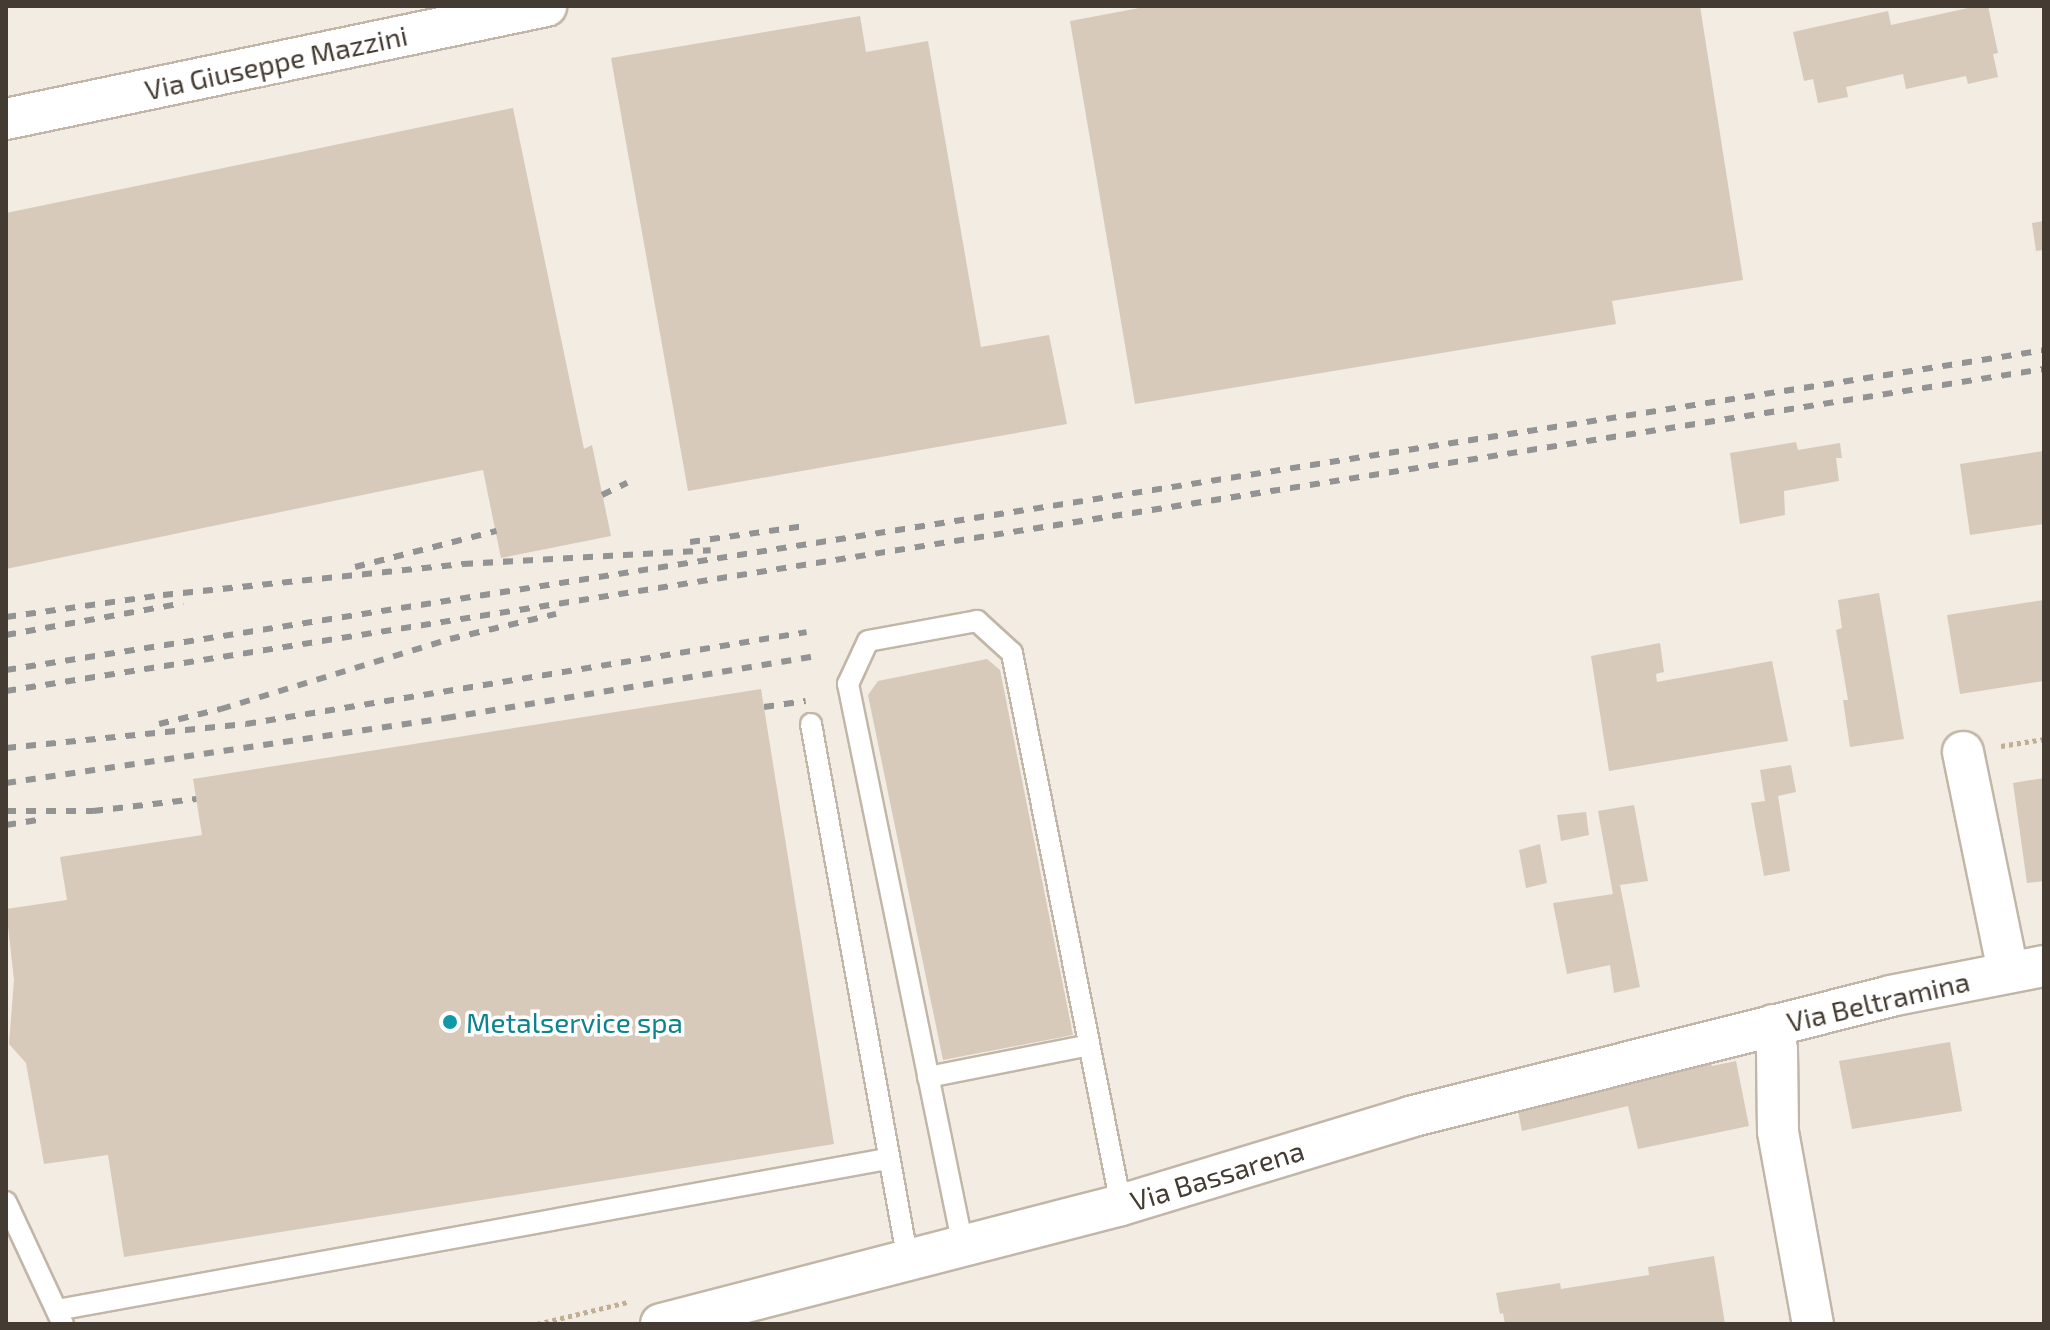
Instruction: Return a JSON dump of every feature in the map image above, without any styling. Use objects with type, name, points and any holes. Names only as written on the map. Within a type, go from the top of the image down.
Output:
[{"type":"street","name":"Via Giuseppe Mazzini","points":[[6,119],[546,6]]},
{"type":"street","points":[[1963,752],[2026,968]]},
{"type":"street","name":"Via Beltramina","points":[[1813,1324],[1778,1132],[1777,1050],[1773,1025],[2026,968]]},
{"type":"street","name":"Via Bassarena","points":[[661,1324],[1121,1205],[1410,1117],[1773,1025]]},
{"type":"lane","points":[[963,1246],[848,684],[868,641],[977,621],[1012,653],[1121,1205]]},
{"type":"lane","points":[[811,724],[887,1159],[908,1261]]},
{"type":"lane","points":[[928,1077],[1089,1045]]},
{"type":"lane","points":[[6,1202],[60,1317],[887,1159]]},
{"type":"building","points":[[1150,6],[1700,6],[1743,280],[1612,301],[1616,324],[1135,404],[1070,21]]},
{"type":"building","points":[[1988,6],[1998,53],[1993,54],[1998,77],[1968,84],[1966,76],[1906,89],[1903,74],[1846,87],[1848,97],[1818,103],[1813,79],[1804,81],[1793,32],[1888,11],[1891,25]]},
{"type":"building","points":[[860,16],[866,52],[928,41],[981,347],[1049,335],[1067,424],[688,491],[611,58]]},
{"type":"building","points":[[513,108],[584,449],[592,445],[611,536],[501,558],[483,470],[6,569],[6,213]]},
{"type":"building","points":[[2044,221],[2044,250],[2036,251],[2032,223]]},
{"type":"building","points":[[1796,442],[1798,450],[1840,443],[1842,458],[1836,458],[1839,481],[1784,491],[1785,515],[1740,524],[1730,453]]},
{"type":"building","points":[[2044,451],[2044,524],[1970,535],[1960,464]]},
{"type":"building","points":[[1879,593],[1904,739],[1850,747],[1843,700],[1848,700],[1836,630],[1842,628],[1838,600]]},
{"type":"building","points":[[2044,600],[2044,681],[1960,694],[1947,615]]},
{"type":"building","points":[[1660,643],[1664,672],[1656,674],[1657,682],[1772,661],[1788,741],[1609,771],[1591,656]]},
{"type":"building","points":[[987,659],[1000,670],[1073,1035],[943,1060],[868,695],[878,681]]},
{"type":"building","name":"Metalservice spa","points":[[761,689],[834,1144],[124,1257],[108,1155],[44,1164],[26,1063],[9,1044],[14,980],[6,909],[67,900],[60,857],[202,835],[193,779]]},
{"type":"building","points":[[1791,765],[1796,792],[1778,796],[1790,871],[1764,876],[1751,803],[1765,801],[1760,770]]},
{"type":"building","points":[[2044,778],[2044,881],[2027,883],[2013,783]]},
{"type":"building","points":[[1634,805],[1648,881],[1620,885],[1640,987],[1614,993],[1610,965],[1567,974],[1553,903],[1613,894],[1598,811]]},
{"type":"building","points":[[1586,812],[1589,835],[1561,841],[1557,815]]},
{"type":"building","points":[[1540,844],[1547,883],[1526,888],[1519,850]]},
{"type":"building","points":[[1950,1042],[1962,1111],[1852,1129],[1839,1061]]},
{"type":"building","points":[[1709,1053],[1712,1066],[1736,1061],[1749,1126],[1638,1149],[1628,1106],[1522,1131],[1515,1096]]},
{"type":"building","points":[[1714,1256],[1725,1324],[1505,1324],[1503,1313],[1500,1314],[1496,1293],[1560,1283],[1561,1289],[1649,1275],[1648,1267]]},
{"type":"railway","points":[[6,670],[2044,350]]},
{"type":"railway","points":[[6,691],[2044,369]]},
{"type":"railway","points":[[602,495],[627,483]]},
{"type":"railway","points":[[690,542],[805,526]]},
{"type":"railway","points":[[355,567],[496,531]]},
{"type":"railway","points":[[6,617],[163,595],[463,564],[711,550]]},
{"type":"railway","points":[[6,635],[183,603]]},
{"type":"railway","points":[[159,724],[221,709],[450,639],[556,614]]},
{"type":"railway","points":[[6,748],[246,724],[807,632]]},
{"type":"railway","points":[[6,783],[446,718],[812,657]]},
{"type":"railway","points":[[764,707],[806,701]]},
{"type":"railway","points":[[6,811],[93,811],[196,799]]},
{"type":"railway","points":[[6,825],[38,820]]},
{"type":"place","name":"Metalservice spa","points":[[450,1022]]}]
